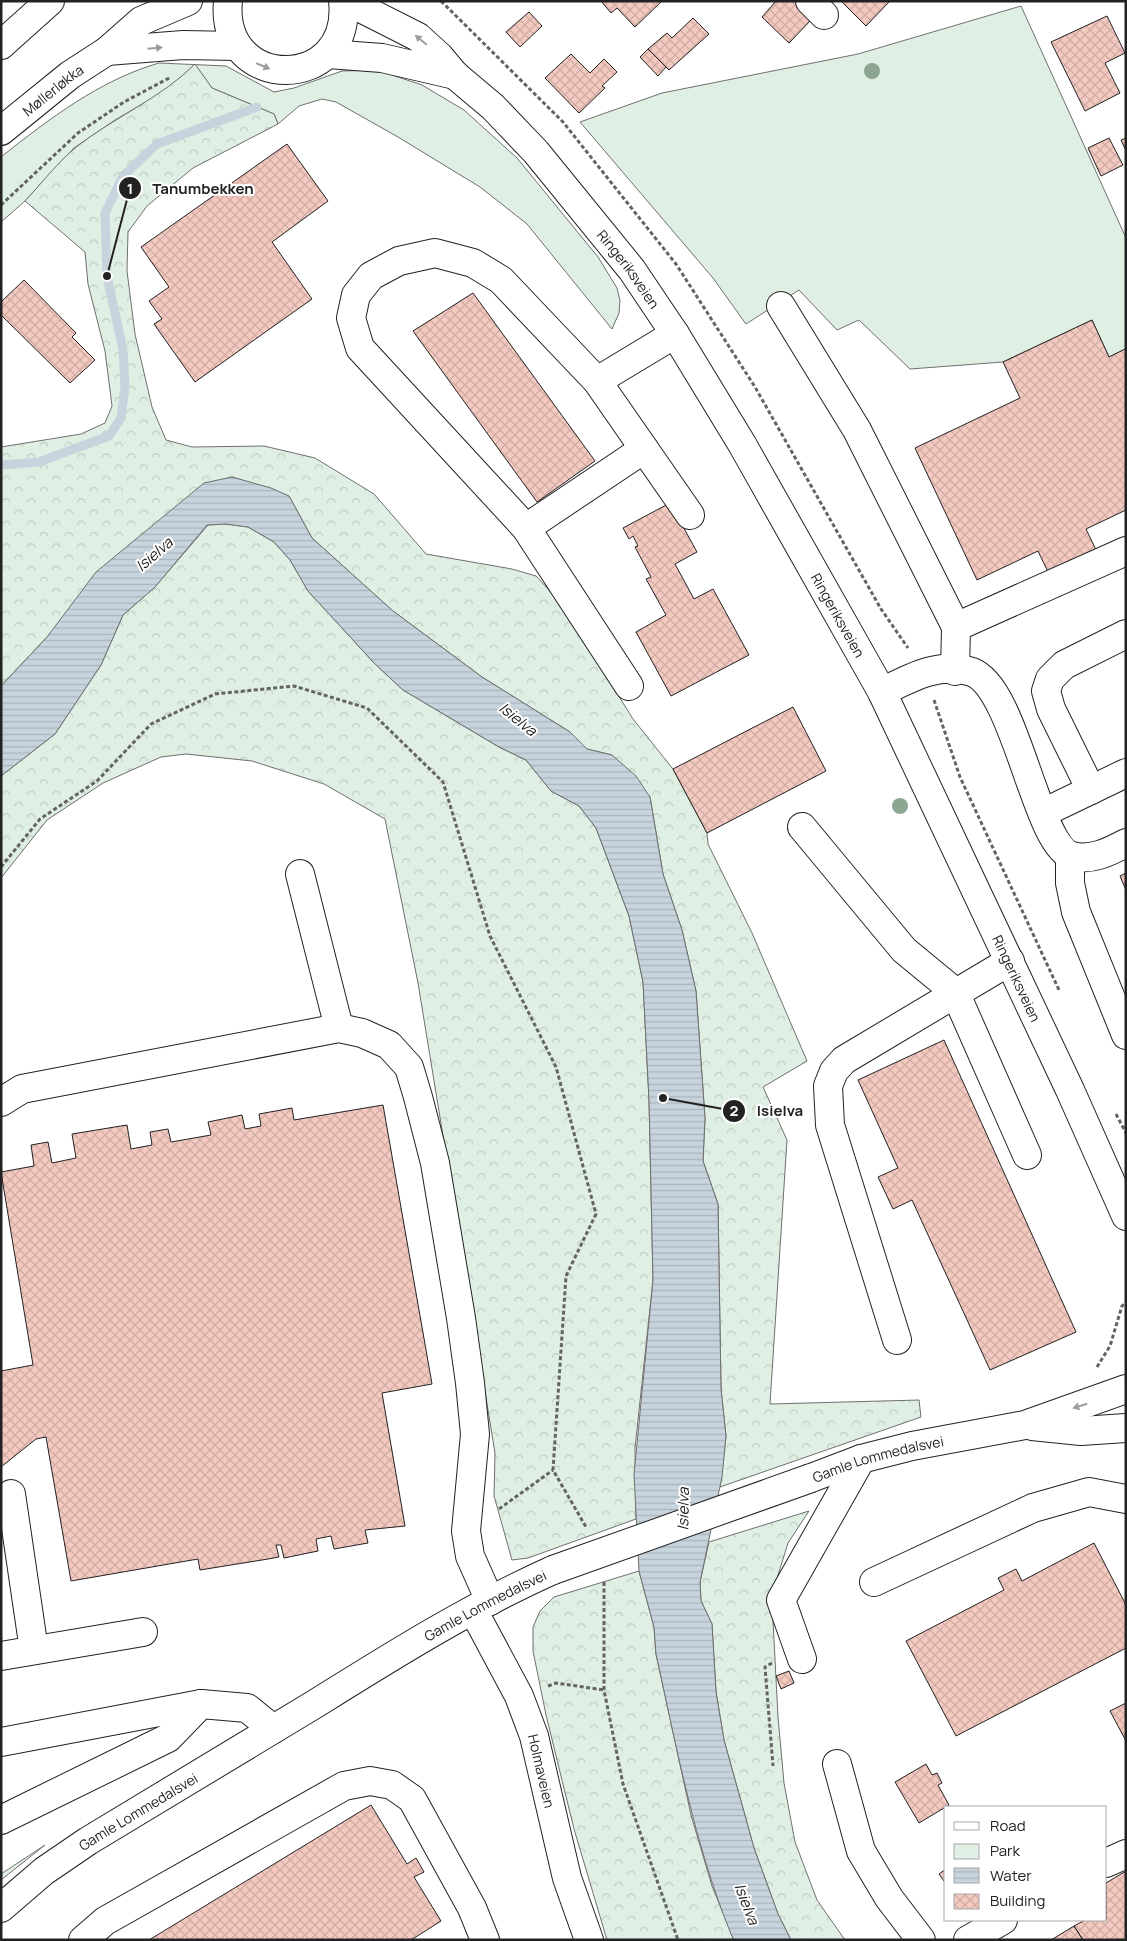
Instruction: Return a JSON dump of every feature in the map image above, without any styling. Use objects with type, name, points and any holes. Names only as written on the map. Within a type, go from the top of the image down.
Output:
[{"type":"main road","points":[[1,45],[50,1]]},
{"type":"main road","name":"Møllerløkka","points":[[1,131],[70,75],[107,51],[141,21],[188,1]]},
{"type":"main road","points":[[228,1],[227,18],[230,32],[237,46],[252,61],[270,69],[291,71],[311,66],[328,54],[337,42],[342,28],[343,1]]},
{"type":"main road","name":"Ringeriksveien","points":[[347,1],[418,37],[439,56],[455,75],[493,107],[536,152],[632,270],[675,334],[742,444],[882,692],[1010,962],[1126,1216]]},
{"type":"main road","name":"Møllerløkka","points":[[107,51],[183,45],[237,46]]},
{"type":"main road","name":"Ringeriksveien","points":[[328,54],[382,58],[455,75]]},
{"type":"main road","points":[[629,686],[526,528],[360,348],[351,318],[356,295],[370,276],[398,261],[435,253],[473,263],[501,280],[597,382],[690,515]]},
{"type":"main road","points":[[781,306],[857,430],[956,627],[955,670]]},
{"type":"main road","points":[[597,382],[675,334]]},
{"type":"main road","points":[[526,528],[644,449]]},
{"type":"main road","points":[[956,627],[1126,551]]},
{"type":"main road","points":[[1091,790],[1051,709],[1046,691],[1050,679],[1064,665],[1126,634]]},
{"type":"main road","points":[[882,692],[930,670],[955,670],[975,674],[988,686],[999,704],[1059,848],[1070,856],[1095,856],[1126,844]]},
{"type":"main road","points":[[1043,813],[1126,773]]},
{"type":"main road","points":[[802,827],[904,950],[955,992],[1027,1155]]},
{"type":"main road","points":[[1070,856],[1070,883],[1076,912],[1126,1035]]},
{"type":"main road","points":[[1,1102],[22,1089],[338,1028],[300,874]]},
{"type":"main road","points":[[897,1340],[830,1125],[828,1086],[834,1071],[844,1060],[955,992],[1010,962]]},
{"type":"main road","name":"Holmaveien","points":[[338,1028],[389,1044],[409,1068],[433,1154],[461,1318],[475,1434],[466,1531],[470,1556],[480,1582],[482,1605],[534,1736],[567,1878],[589,1940]]},
{"type":"main road","name":"Gamle Lommedalsvei","points":[[1,1908],[44,1871],[88,1841],[482,1605],[553,1570],[861,1460],[936,1441],[1025,1425],[1126,1389]]},
{"type":"main road","name":"Gamle Lommedalsvei","points":[[1025,1425],[1081,1431],[1126,1428]]},
{"type":"main road","points":[[800,1653],[781,1600],[861,1460]]},
{"type":"main road","points":[[874,1582],[1033,1508],[1089,1492],[1126,1499]]},
{"type":"main road","points":[[11,1494],[34,1650]]},
{"type":"main road","points":[[1,1656],[143,1632]]},
{"type":"main road","points":[[1,1742],[201,1704],[247,1708],[273,1729]]},
{"type":"main road","points":[[1,1820],[168,1738],[201,1704]]},
{"type":"main road","points":[[836,1764],[862,1851],[888,1898],[921,1940]]},
{"type":"main road","points":[[83,1940],[105,1921],[344,1786],[370,1781],[392,1785],[412,1799],[472,1908],[485,1940]]},
{"type":"main road","points":[[1107,1864],[1126,1854]]},
{"type":"main road","points":[[968,1940],[1000,1921]]},
{"type":"path","points":[[1,205],[78,133],[124,102],[162,83],[175,71]]},
{"type":"path","points":[[1092,1375],[1110,1346],[1122,1306],[1126,1302]]},
{"type":"path","points":[[466,1531],[553,1470]]},
{"type":"path","points":[[773,1766],[765,1667],[800,1653]]},
{"type":"path","points":[[518,1696],[556,1683],[604,1690]]},
{"type":"green space","points":[[1021,6],[1126,238],[1126,349],[1109,357],[1092,320],[1003,362],[910,369],[859,320],[837,330],[799,290],[746,324],[713,278],[580,122],[662,93],[858,54]]},
{"type":"green space","points":[[159,63],[226,66],[274,92],[294,88],[342,71],[377,70],[422,85],[464,110],[517,158],[598,257],[617,288],[620,301],[619,313],[612,329],[527,224],[480,187],[336,102],[322,99],[299,106],[278,124],[274,114],[212,88],[195,65],[163,92],[115,120],[74,148],[25,201],[1,222],[1,157],[57,115],[96,90],[137,70]]},
{"type":"green space","points":[[195,64],[212,88],[274,114],[278,124],[193,168],[147,206],[128,232],[127,271],[135,334],[152,407],[166,440],[192,447],[264,446],[315,458],[374,494],[426,554],[512,569],[536,576],[560,602],[633,719],[673,769],[707,833],[708,844],[752,933],[807,1061],[763,1087],[787,1140],[770,1404],[919,1400],[921,1417],[720,1487],[726,1436],[721,1389],[718,1204],[703,1161],[705,1118],[696,991],[682,930],[663,874],[650,797],[612,755],[587,749],[570,732],[482,677],[393,611],[312,538],[289,496],[232,477],[47,637],[1,686],[1,447],[81,434],[105,423],[112,406],[105,351],[88,284],[85,252],[25,201],[55,167],[75,148],[167,88]]},
{"type":"green space","points":[[226,524],[248,527],[274,542],[290,560],[308,591],[375,664],[403,690],[499,747],[526,760],[551,791],[579,806],[596,828],[629,916],[643,982],[649,1100],[653,1280],[635,1448],[636,1519],[528,1558],[512,1560],[494,1496],[495,1453],[418,983],[385,819],[324,784],[252,761],[186,754],[161,757],[103,783],[47,820],[1,878],[1,776],[55,734],[101,665],[123,615],[155,587],[208,525]]},
{"type":"green space","points":[[809,1511],[788,1543],[774,1588],[773,1621],[778,1717],[784,1783],[795,1842],[817,1900],[845,1940],[791,1940],[778,1914],[754,1848],[724,1740],[716,1692],[712,1624],[701,1601],[700,1582],[709,1542]]},
{"type":"green space","points":[[639,1571],[654,1627],[656,1654],[691,1815],[712,1886],[734,1940],[607,1940],[574,1829],[546,1715],[533,1651],[533,1627],[540,1611],[554,1597]]},
{"type":"green space","points":[[45,1845],[1,1880],[1,1874]]},
{"type":"water","points":[[232,477],[271,488],[289,496],[312,538],[393,611],[482,677],[570,732],[587,749],[612,755],[636,776],[650,797],[663,874],[682,930],[696,991],[705,1118],[703,1161],[718,1204],[721,1389],[726,1436],[722,1477],[700,1582],[701,1601],[712,1624],[716,1692],[724,1740],[754,1848],[778,1914],[791,1940],[734,1940],[731,1934],[707,1865],[688,1796],[656,1654],[654,1627],[639,1571],[634,1474],[653,1280],[649,1100],[643,982],[629,916],[596,828],[579,806],[551,791],[526,760],[499,747],[403,690],[375,664],[308,591],[290,560],[274,542],[248,527],[226,524],[207,525],[155,587],[123,615],[101,665],[55,734],[1,776],[1,686],[47,637],[96,572],[204,483]]},
{"type":"building","points":[[601,1],[662,1],[635,27],[617,8],[611,13]]},
{"type":"building","points":[[776,1],[794,1],[812,19],[789,43],[762,17]]},
{"type":"building","points":[[841,1],[890,1],[866,26]]},
{"type":"building","points":[[529,12],[542,26],[520,47],[506,32]]},
{"type":"building","points":[[1107,16],[1125,53],[1105,63],[1120,93],[1085,111],[1051,42]]},
{"type":"building","points":[[693,18],[709,34],[669,70],[648,49],[667,33],[672,38]]},
{"type":"building","points":[[648,49],[666,67],[658,76],[640,57]]},
{"type":"building","points":[[571,54],[590,73],[604,59],[617,72],[602,86],[605,88],[579,113],[545,78]]},
{"type":"building","points":[[1109,138],[1123,165],[1101,176],[1088,148]]},
{"type":"building","points":[[1126,138],[1126,151],[1121,140]]},
{"type":"building","points":[[287,144],[328,201],[272,242],[312,299],[195,382],[154,324],[162,319],[149,301],[169,287],[141,247]]},
{"type":"building","points":[[24,280],[76,333],[72,337],[95,360],[70,383],[1,315],[1,302]]},
{"type":"building","points":[[473,293],[595,461],[537,502],[413,331]]},
{"type":"building","points":[[1092,320],[1109,357],[1125,349],[1126,351],[1126,510],[1086,529],[1097,552],[1049,574],[1038,551],[977,580],[915,448],[1020,398],[1003,362]]},
{"type":"building","points":[[670,503],[697,552],[675,564],[694,599],[713,589],[749,655],[671,696],[636,632],[666,615],[646,579],[651,577],[635,547],[638,546],[633,536],[629,539],[623,528]]},
{"type":"building","points":[[793,707],[826,771],[707,833],[673,769]]},
{"type":"building","points":[[1126,873],[1126,890],[1120,876]]},
{"type":"building","points":[[944,1040],[1076,1332],[990,1370],[912,1200],[893,1209],[878,1177],[898,1168],[858,1080]]},
{"type":"building","points":[[383,1105],[432,1384],[382,1393],[405,1526],[365,1530],[368,1543],[334,1549],[331,1536],[316,1539],[318,1551],[284,1558],[281,1545],[276,1545],[279,1557],[268,1559],[200,1570],[198,1559],[71,1581],[46,1437],[36,1439],[1,1467],[1,1371],[33,1365],[1,1172],[34,1166],[31,1145],[48,1142],[52,1163],[76,1158],[72,1134],[127,1125],[131,1149],[152,1145],[150,1132],[168,1129],[171,1142],[211,1135],[208,1122],[242,1115],[245,1129],[261,1126],[259,1114],[292,1108],[294,1120]]},
{"type":"building","points":[[1094,1543],[1126,1605],[1126,1648],[956,1736],[906,1641],[1004,1590],[998,1578],[1016,1569],[1022,1581]]},
{"type":"building","points":[[789,1671],[794,1683],[781,1689],[776,1676]]},
{"type":"building","points":[[1126,1703],[1126,1741],[1110,1711]]},
{"type":"building","points":[[926,1764],[932,1775],[937,1773],[942,1783],[938,1785],[949,1805],[944,1806],[944,1808],[919,1823],[895,1782]]},
{"type":"building","points":[[371,1805],[407,1864],[416,1858],[424,1872],[414,1877],[441,1921],[411,1940],[149,1940]]},
{"type":"building","points":[[944,1870],[944,1881],[939,1874]]},
{"type":"building","points":[[1126,1871],[1126,1940],[1083,1940],[1074,1926],[1083,1921],[1107,1921],[1107,1882]]},
{"type":"building","points":[[1074,1926],[1083,1940],[1051,1940]]},
{"type":"waterway","points":[[1,465],[39,462],[109,436],[121,418],[125,387],[123,350],[107,276],[105,213],[123,176],[157,144],[257,107]]},
{"type":"place","name":"Tanumbekken","points":[[107,276]]},
{"type":"place","name":"Isielva","points":[[663,1098]]}]
